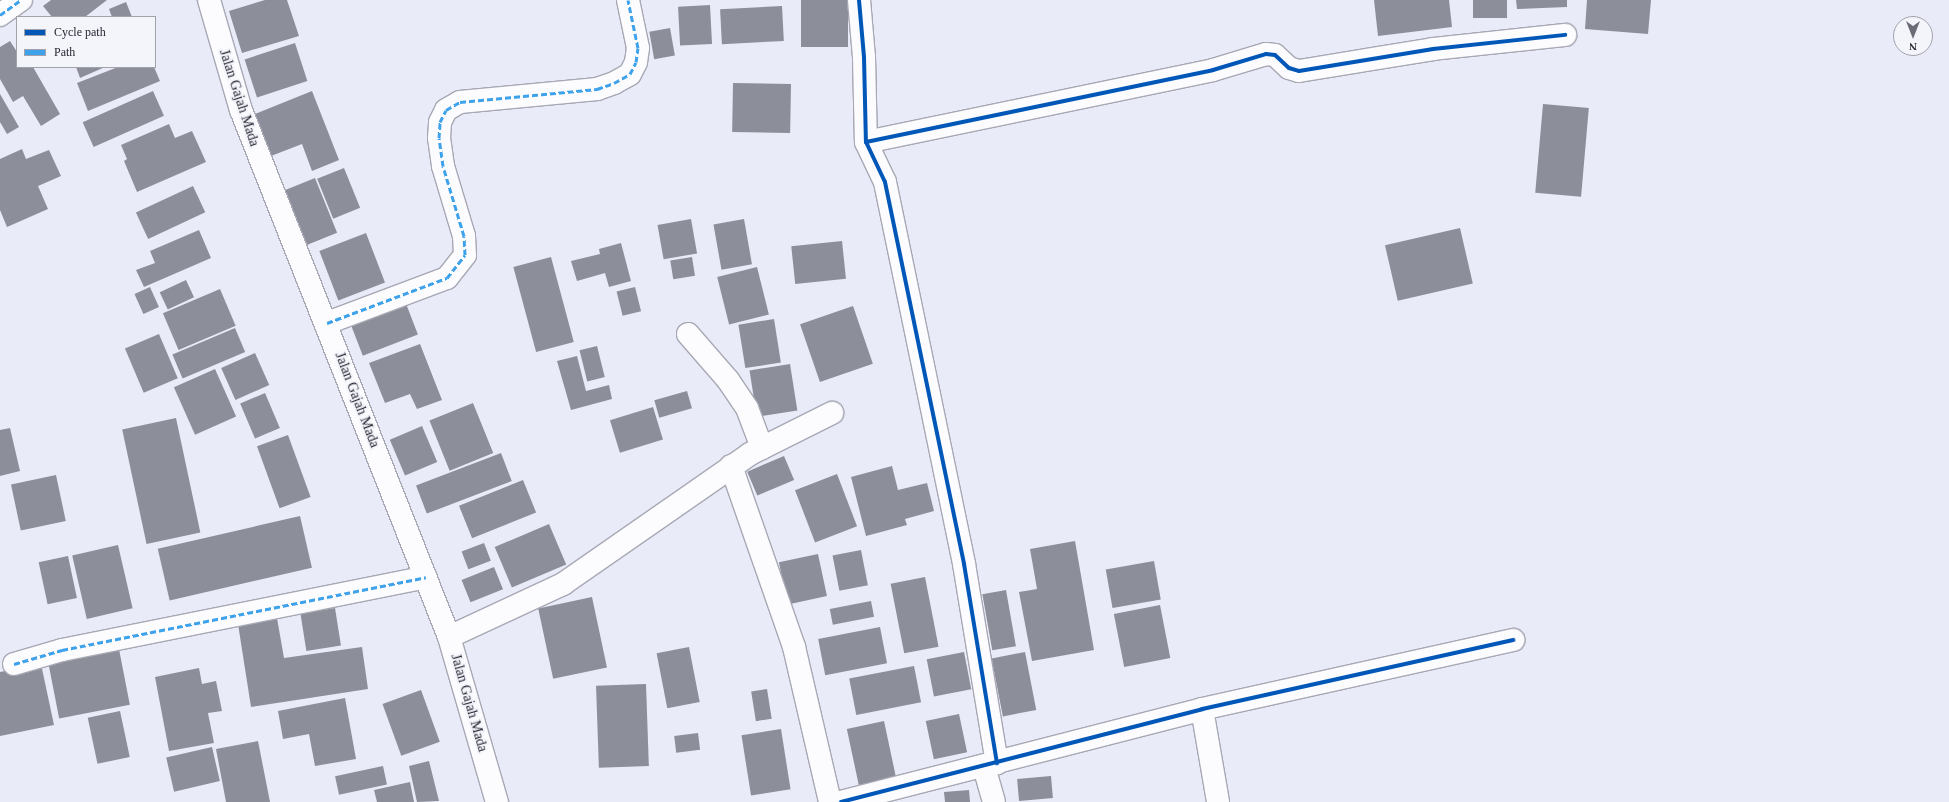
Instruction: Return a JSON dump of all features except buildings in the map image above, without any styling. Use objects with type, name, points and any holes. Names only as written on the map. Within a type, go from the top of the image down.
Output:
[{"type":"main road","points":[[0,15],[21,0]]},
{"type":"main road","name":"Jalan Gajah Mada","points":[[210,0],[241,110],[327,323],[449,637],[497,802]]},
{"type":"main road","points":[[327,323],[447,278],[465,255],[464,236],[443,166],[439,138],[440,122],[446,110],[460,102],[480,99],[597,89],[614,83],[630,74],[636,62],[638,48],[628,0]]},
{"type":"main road","points":[[859,0],[864,57],[866,142],[886,182],[964,564],[994,802]]},
{"type":"main road","points":[[866,142],[1214,70],[1266,54],[1275,55],[1289,68],[1299,71],[1433,49],[1565,35]]},
{"type":"main road","points":[[688,334],[728,380],[747,408],[762,448]]},
{"type":"main road","points":[[449,637],[563,584],[731,466],[762,448],[832,412]]},
{"type":"main road","points":[[731,466],[794,647],[830,802]]},
{"type":"main road","points":[[14,664],[62,650],[426,577]]},
{"type":"main road","points":[[842,802],[1202,709],[1513,640]]},
{"type":"main road","points":[[1202,709],[1218,802]]},
{"type":"marked path","points":[[0,15],[21,0]]},
{"type":"marked path","points":[[327,323],[447,278],[465,255],[464,236],[443,166],[439,138],[440,122],[446,110],[460,102],[597,89],[614,83],[630,74],[636,62],[638,48],[628,0]]},
{"type":"marked path","points":[[14,664],[62,650],[426,577]]},
{"type":"cycle path","points":[[859,0],[864,57],[866,142],[885,182],[964,564],[997,763]]},
{"type":"cycle path","points":[[866,142],[1213,70],[1266,54],[1275,55],[1289,68],[1299,71],[1433,49],[1565,35]]},
{"type":"cycle path","points":[[841,802],[1202,709],[1513,640]]}]
